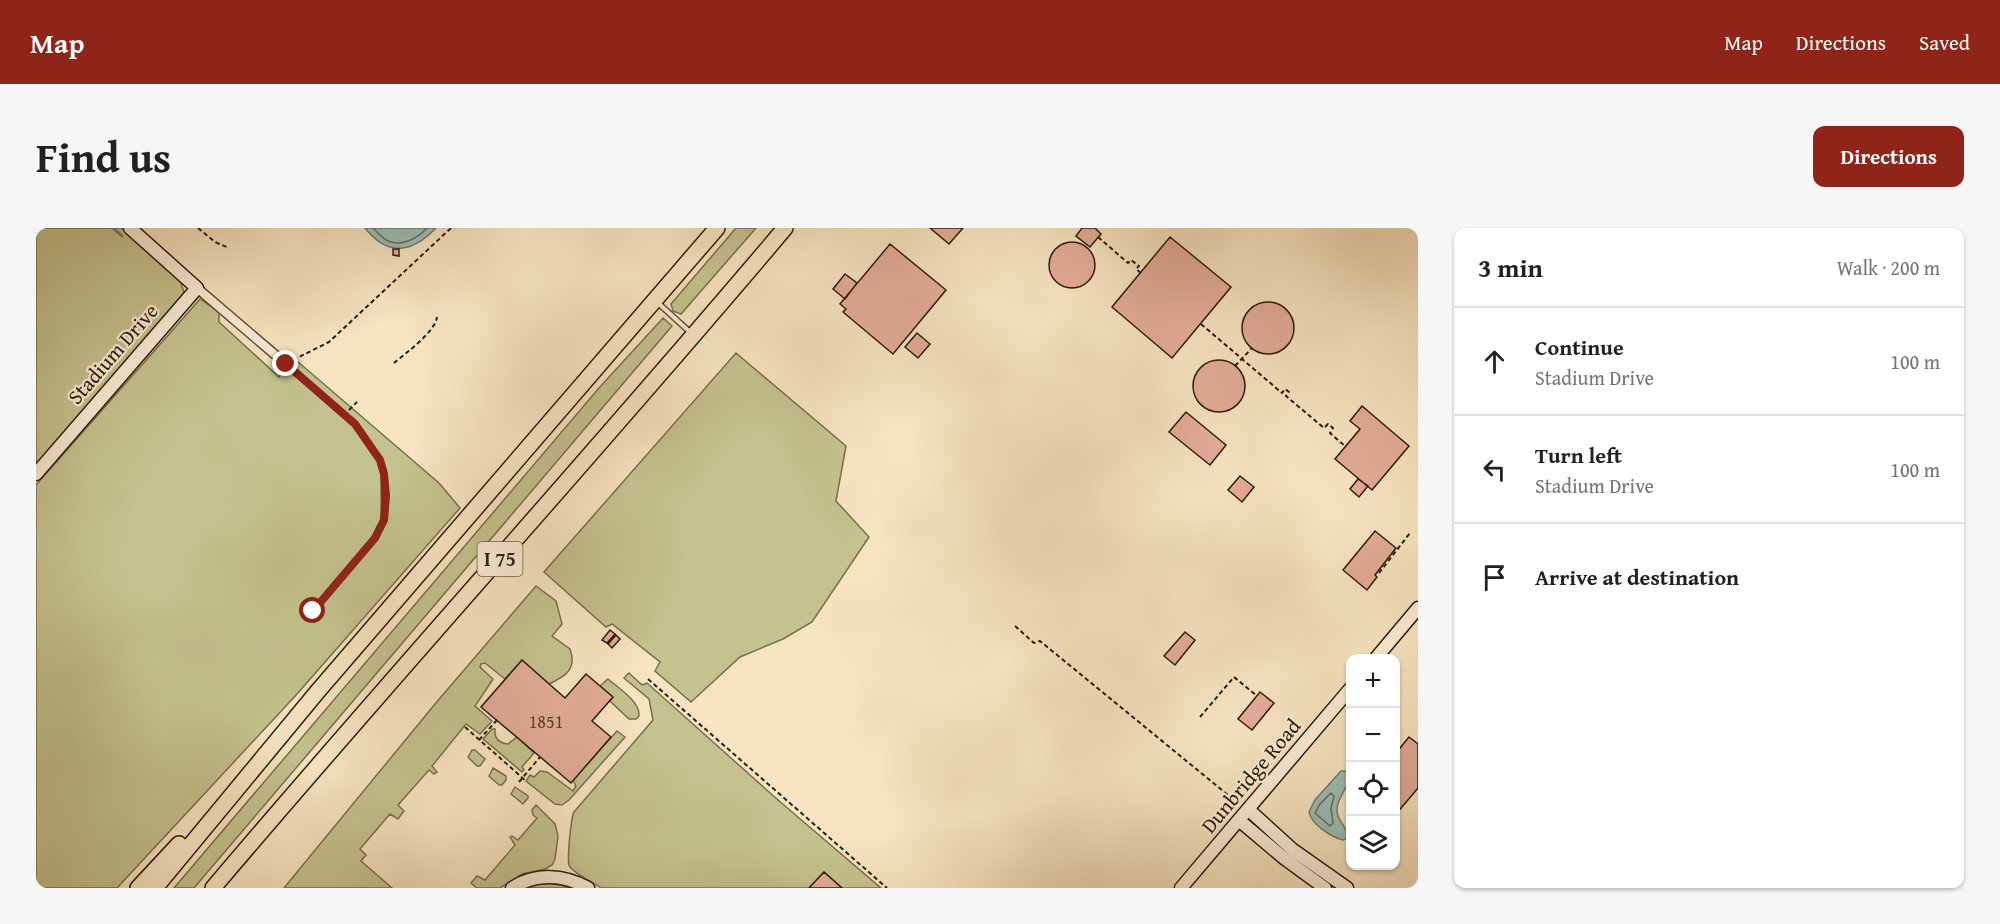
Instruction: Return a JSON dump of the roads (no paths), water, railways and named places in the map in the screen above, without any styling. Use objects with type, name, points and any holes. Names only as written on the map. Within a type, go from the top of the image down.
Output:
[{"type":"highway","name":"I 75","points":[[154,888],[318,691],[717,228]]},
{"type":"highway","name":"I 75","points":[[213,888],[328,752],[694,336],[785,228]]},
{"type":"highway","points":[[138,888],[318,691]]},
{"type":"street","points":[[130,228],[286,364]]},
{"type":"street","name":"Stadium Drive","points":[[36,474],[197,288]]},
{"type":"street","points":[[1379,654],[1418,608]]},
{"type":"street","name":"Dunbridge Road","points":[[1181,888],[1346,694]]},
{"type":"street","points":[[1249,810],[1293,850],[1347,888]]},
{"type":"street","points":[[1240,820],[1285,859],[1326,888]]},
{"type":"street","points":[[512,888],[534,878],[549,876],[571,880],[588,888]]},
{"type":"lane","points":[[654,300],[694,336]]},
{"type":"lane","points":[[286,364],[355,424],[380,460],[384,474],[386,496],[384,520],[375,538],[313,611]]},
{"type":"water","points":[[365,228],[436,228],[418,243],[400,248],[382,244]]},
{"type":"water","points":[[1341,771],[1346,772],[1346,787],[1339,799],[1337,814],[1346,831],[1346,839],[1333,836],[1313,821],[1309,812],[1315,800]]},
{"type":"waterway","points":[[113,228],[122,236]]}]
